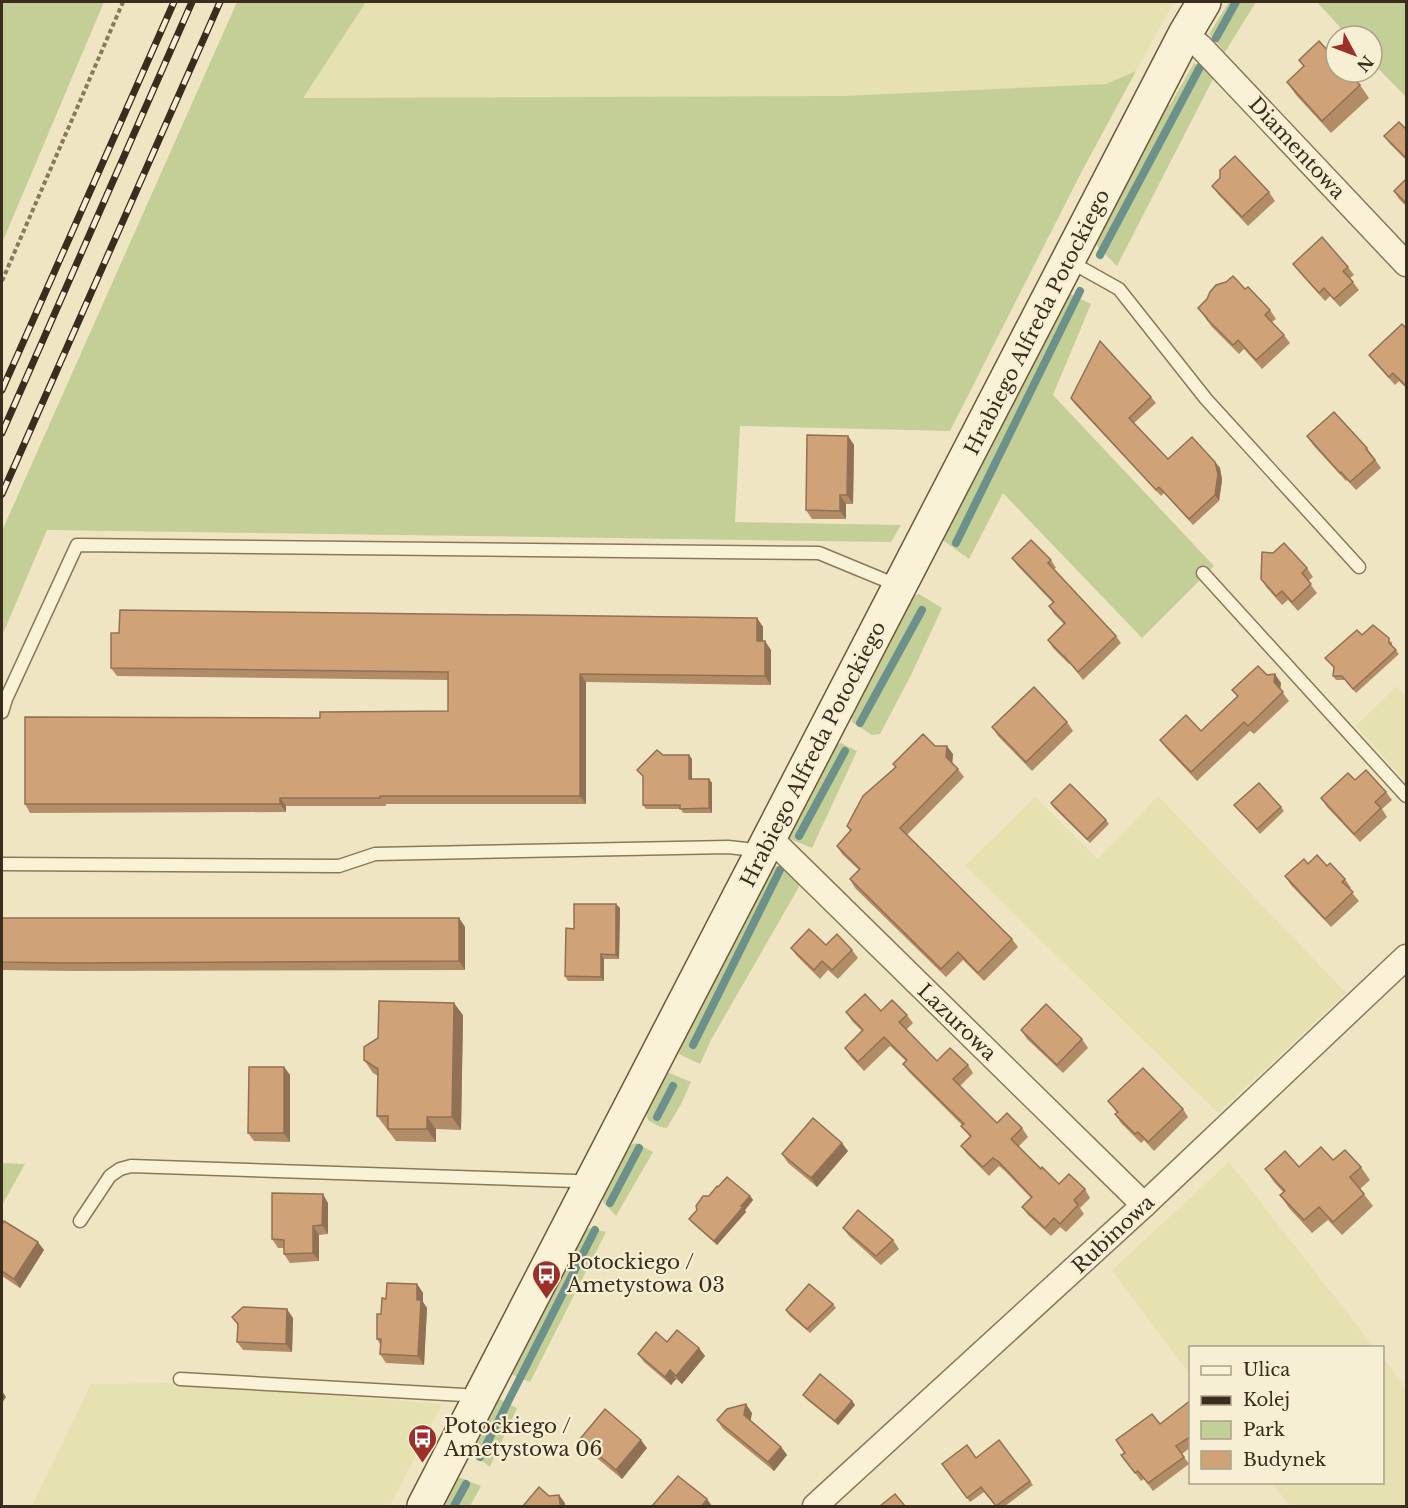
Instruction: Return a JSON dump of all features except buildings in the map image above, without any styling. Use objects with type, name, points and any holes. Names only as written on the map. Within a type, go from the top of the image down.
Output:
[{"type":"street","name":"Hrabiego Alfreda Potockiego","points":[[424,1506],[1185,34],[1204,2]]},
{"type":"street","name":"Diamentowa","points":[[1185,34],[1201,47],[1407,264]]},
{"type":"street","name":"Lazurowa","points":[[766,846],[1144,1205]]},
{"type":"street","name":"Rubinowa","points":[[815,1506],[1144,1205],[1407,957]]},
{"type":"lane","points":[[1068,261],[1119,289],[1206,399],[1359,567]]},
{"type":"lane","points":[[2,712],[77,545],[819,553],[900,586]]},
{"type":"lane","points":[[1203,573],[1407,796]]},
{"type":"lane","points":[[2,864],[339,866],[375,854],[728,847],[746,849],[766,846]]},
{"type":"lane","points":[[80,1221],[110,1176],[120,1169],[131,1166],[575,1181],[589,1186]]},
{"type":"lane","points":[[180,1379],[464,1395],[478,1400]]},
{"type":"path","points":[[2,281],[123,2]]},
{"type":"shaded area","points":[[366,2],[1174,2],[1136,71],[1106,84],[843,96],[302,98]]},
{"type":"shaded area","points":[[1397,686],[1406,697],[1406,782],[1356,726]]},
{"type":"shaded area","points":[[1158,796],[1346,993],[1218,1113],[965,866],[1035,797],[1098,859]]},
{"type":"shaded area","points":[[1229,1162],[1373,1346],[1189,1346],[1189,1374],[1112,1270]]},
{"type":"shaded area","points":[[1384,1359],[1406,1389],[1406,1506],[1290,1506],[1273,1484],[1384,1484]]},
{"type":"shaded area","points":[[173,1383],[442,1404],[390,1506],[32,1506],[91,1384]]},
{"type":"green space","points":[[2,2],[104,2],[2,243]]},
{"type":"green space","points":[[237,2],[366,2],[303,98],[843,96],[1106,84],[1136,71],[1082,171],[950,431],[740,426],[735,522],[901,525],[891,542],[47,530],[2,636],[2,531]]},
{"type":"green space","points":[[1229,2],[1256,2],[1225,52],[1209,34]]},
{"type":"green space","points":[[1317,2],[1406,2],[1406,97],[1384,74],[1384,24],[1337,24]]},
{"type":"green space","points":[[1194,63],[1213,73],[1214,77],[1117,266],[1094,240],[1163,105],[1170,105]]},
{"type":"green space","points":[[1068,293],[1091,304],[1053,395],[1214,566],[1142,638],[1003,493],[969,559],[941,539]]},
{"type":"green space","points":[[919,594],[942,608],[880,734],[872,735],[852,722],[851,716],[911,597]]},
{"type":"green space","points":[[841,743],[857,751],[812,848],[790,839],[789,832],[834,746]]},
{"type":"green space","points":[[772,865],[792,869],[800,885],[711,1040],[700,1064],[679,1054],[680,1045],[739,929],[763,889]]},
{"type":"green space","points":[[667,1072],[691,1082],[667,1128],[648,1120],[646,1112]]},
{"type":"green space","points":[[636,1143],[653,1152],[616,1216],[604,1203],[602,1196],[630,1145]]},
{"type":"green space","points":[[2,1163],[25,1164],[2,1205]]},
{"type":"green space","points":[[589,1228],[606,1232],[530,1382],[511,1374],[583,1232]]},
{"type":"green space","points":[[495,1397],[517,1408],[490,1467],[474,1455],[471,1446]]},
{"type":"green space","points":[[461,1478],[481,1486],[470,1506],[440,1506],[454,1480]]},
{"type":"waterway","points":[[1216,38],[1236,2]]},
{"type":"waterway","points":[[1100,255],[1200,67]]},
{"type":"waterway","points":[[956,543],[1080,291]]},
{"type":"waterway","points":[[860,723],[922,610]]},
{"type":"waterway","points":[[799,836],[845,751]]},
{"type":"waterway","points":[[693,1045],[780,870]]},
{"type":"waterway","points":[[657,1117],[673,1086]]},
{"type":"waterway","points":[[610,1203],[639,1148]]},
{"type":"waterway","points":[[480,1457],[595,1230]]},
{"type":"waterway","points":[[454,1506],[466,1484]]},
{"type":"railway","points":[[2,390],[174,2]]},
{"type":"railway","points":[[2,433],[192,2]]},
{"type":"railway","points":[[2,494],[220,2]]},
{"type":"place","name":"Potockiego / Ametystowa 03","points":[[546,1300]]},
{"type":"place","name":"Potockiego / Ametystowa 06","points":[[423,1464]]}]
